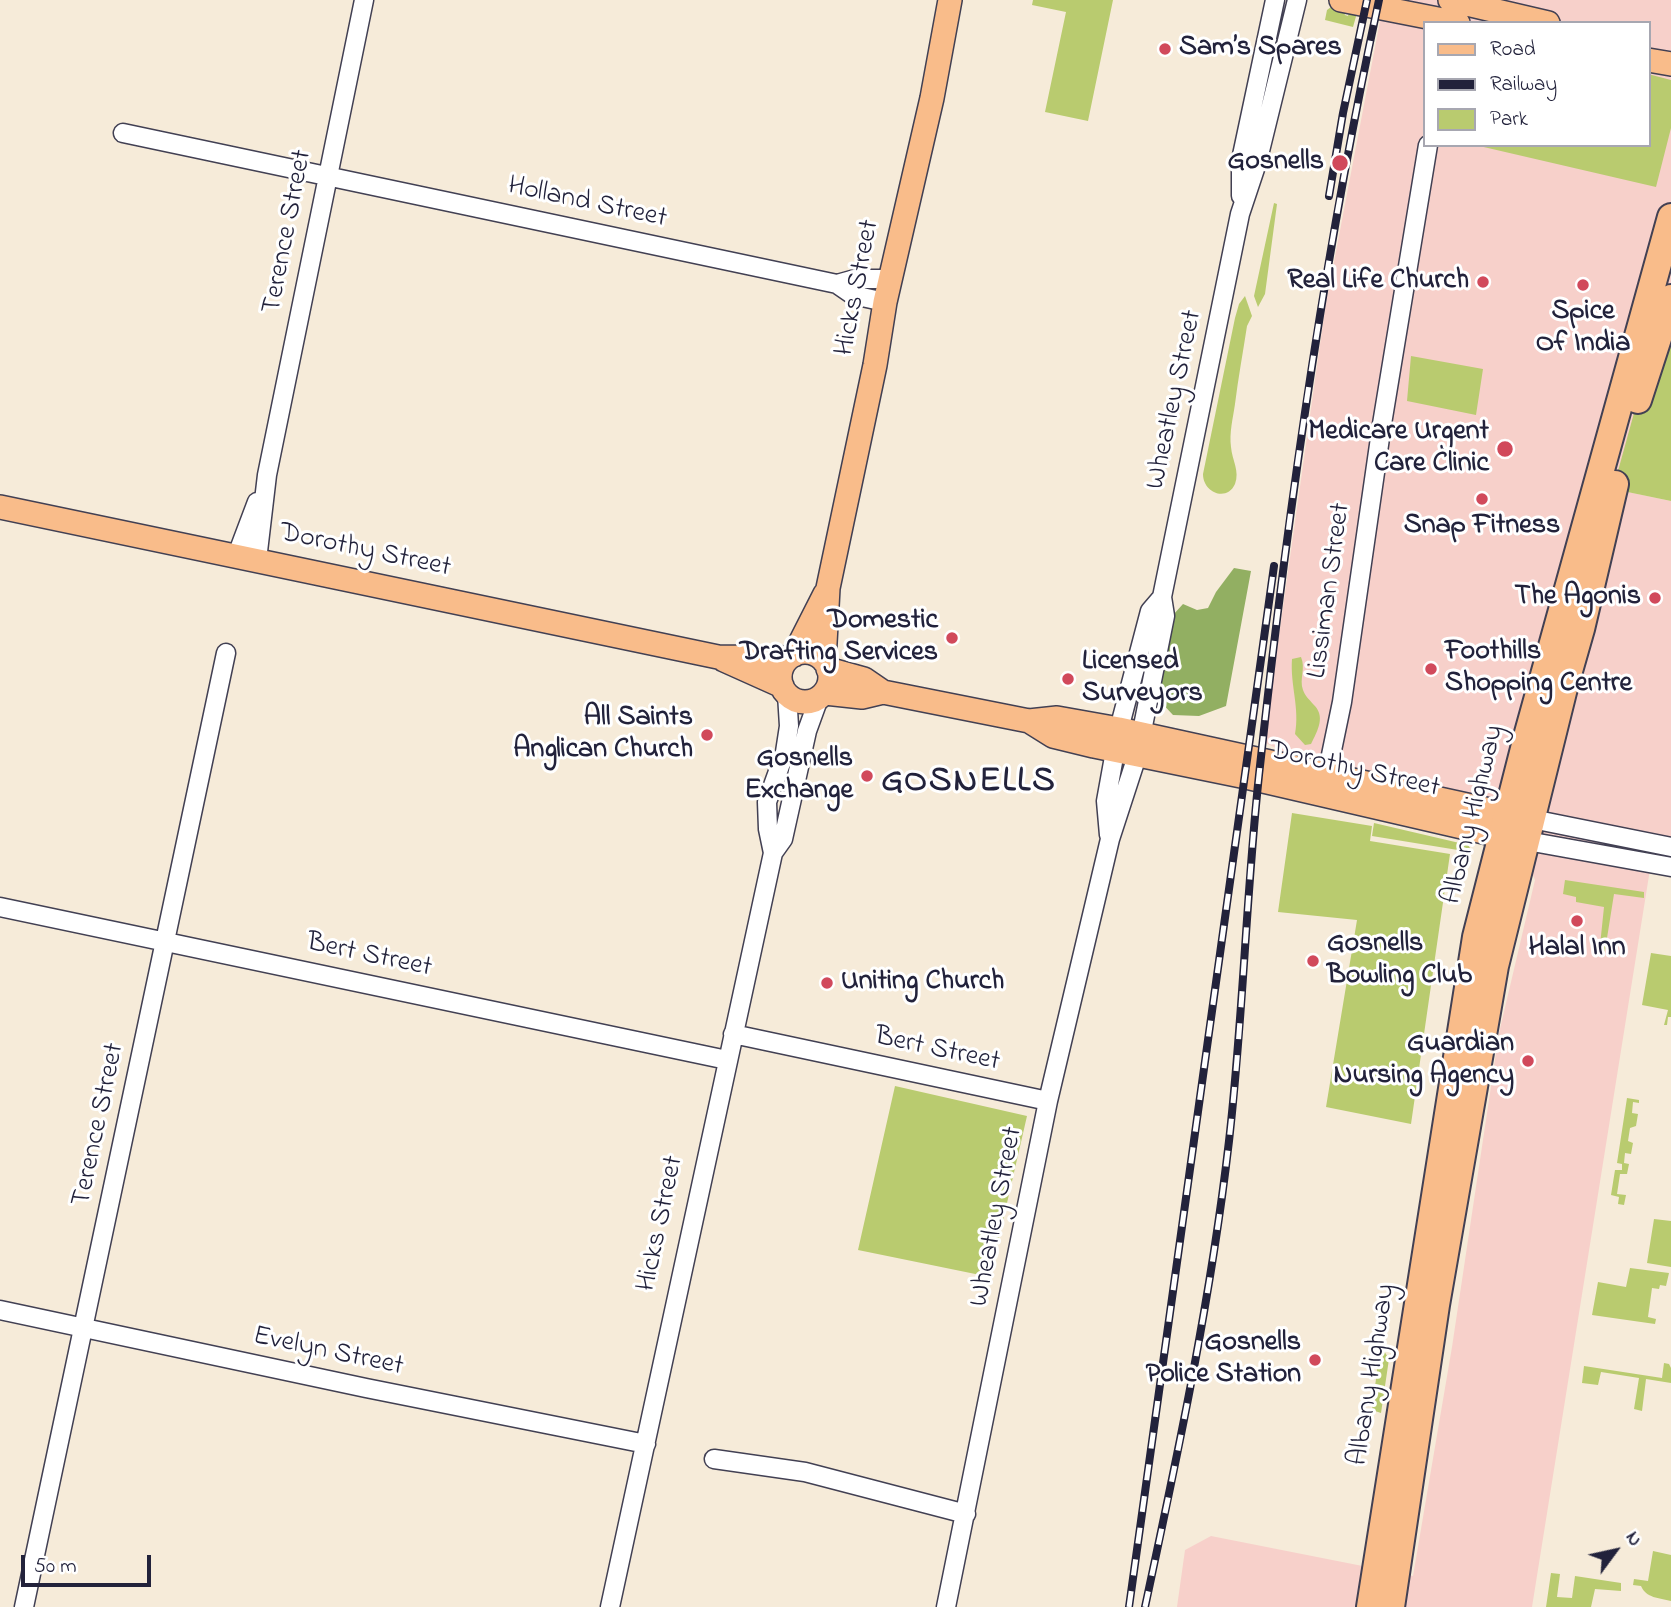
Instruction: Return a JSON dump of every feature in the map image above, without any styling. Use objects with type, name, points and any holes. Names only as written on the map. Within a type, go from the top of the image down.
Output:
[{"type":"highway","name":"Albany Highway","points":[[1391,1607],[1417,1424],[1474,1079],[1513,885],[1517,828],[1539,693],[1671,217]]},
{"type":"highway","name":"Albany Highway","points":[[1370,1607],[1476,937],[1517,828],[1563,692],[1581,629],[1613,489],[1639,395],[1671,298]]},
{"type":"main road","name":"Hicks Street","points":[[826,665],[828,588],[875,365],[885,302],[932,98],[950,0]]},
{"type":"main road","points":[[1341,0],[1532,21]]},
{"type":"main road","points":[[1650,45],[1671,49]]},
{"type":"main road","points":[[1650,60],[1671,64]]},
{"type":"main road","name":"Dorothy Street","points":[[0,507],[718,657],[791,657]]},
{"type":"main road","name":"Hicks Street","points":[[791,657],[828,588]]},
{"type":"main road","points":[[810,653],[826,665],[830,677],[822,696],[799,702],[785,690],[781,671],[791,657],[810,653]]},
{"type":"main road","name":"Dorothy Street","points":[[718,657],[785,690]]},
{"type":"main road","name":"Dorothy Street","points":[[826,665],[864,679],[883,692],[1029,721],[1053,736],[1117,740],[1247,777],[1324,785],[1517,828]]},
{"type":"main road","name":"Dorothy Street","points":[[822,696],[862,697],[883,692]]},
{"type":"street","name":"Terence Street","points":[[247,557],[267,475],[363,0]]},
{"type":"street","name":"Wheatley Street","points":[[1240,214],[1241,160],[1275,0]]},
{"type":"street","name":"Wheatley Street","points":[[946,1607],[1048,1101],[1110,839],[1140,745],[1165,616],[1162,597],[1240,214],[1264,139],[1297,0]]},
{"type":"street","name":"Holland Street","points":[[124,132],[836,284],[853,295],[885,302]]},
{"type":"street","name":"Lissiman Street","points":[[1324,785],[1342,702],[1382,424],[1428,147]]},
{"type":"street","name":"Holland Street","points":[[836,284],[855,279],[890,279]]},
{"type":"street","name":"Wheatley Street","points":[[1110,839],[1106,801],[1117,740],[1150,611],[1162,597]]},
{"type":"street","name":"Terence Street","points":[[24,1607],[226,653]]},
{"type":"street","name":"Hicks Street","points":[[773,853],[768,829],[767,802],[785,752],[789,726],[785,690]]},
{"type":"street","name":"Hicks Street","points":[[611,1607],[773,853],[783,839],[807,731],[822,696]]},
{"type":"street","name":"Dorothy Street","points":[[1517,828],[1671,847]]},
{"type":"street","name":"Dorothy Street","points":[[1517,828],[1671,867]]},
{"type":"street","name":"Bert Street","points":[[0,907],[727,1060]]},
{"type":"street","name":"Bert Street","points":[[733,1034],[1048,1101]]},
{"type":"street","name":"Evelyn Street","points":[[0,1310],[646,1444]]},
{"type":"street","points":[[714,1459],[806,1472],[966,1514]]},
{"type":"shaded area","points":[[1384,0],[1671,0],[1671,303],[1614,489],[1671,501],[1671,867],[1651,863],[1532,1607],[1177,1607],[1185,1550],[1211,1536],[1413,1576],[1452,1347],[1499,1033],[1535,880],[1508,814],[1299,760],[1264,742],[1325,309]]},
{"type":"green space","points":[[1033,0],[1113,0],[1088,121],[1045,112],[1066,12],[1032,5]]},
{"type":"green space","points":[[1331,7],[1343,9],[1348,16],[1349,12],[1357,13],[1353,27],[1325,20],[1327,10]]},
{"type":"green space","points":[[1650,75],[1671,80],[1671,128],[1656,187],[1484,147],[1650,147]]},
{"type":"green space","points":[[1274,203],[1277,204],[1265,294],[1258,307],[1254,296]]},
{"type":"green space","points":[[1245,296],[1252,316],[1247,326],[1231,431],[1236,479],[1231,490],[1221,494],[1207,486],[1203,474],[1235,318],[1239,304]]},
{"type":"green space","points":[[1671,303],[1671,501],[1613,489],[1639,395]]},
{"type":"green space","points":[[1411,356],[1483,369],[1476,415],[1407,401]]},
{"type":"green space","points":[[1234,568],[1251,571],[1226,706],[1199,716],[1173,715],[1158,699],[1173,615],[1183,604],[1197,610],[1208,608]]},
{"type":"green space","points":[[1301,657],[1303,690],[1317,709],[1320,718],[1311,744],[1305,745],[1295,734],[1292,669],[1292,659]]},
{"type":"green space","points":[[1292,813],[1372,826],[1370,841],[1450,854],[1411,1124],[1326,1107],[1357,920],[1278,912]]},
{"type":"green space","points":[[1374,823],[1468,845],[1472,851],[1372,836]]},
{"type":"green space","points":[[1565,880],[1644,892],[1644,898],[1614,894],[1604,957],[1599,955],[1604,907],[1576,902],[1576,897],[1563,894]]},
{"type":"green space","points":[[1651,953],[1671,956],[1671,1017],[1668,1017],[1667,1025],[1664,1025],[1668,1010],[1642,1005]]},
{"type":"green space","points":[[895,1086],[1027,1116],[990,1277],[858,1250]]},
{"type":"green space","points":[[1627,1098],[1639,1100],[1639,1103],[1633,1102],[1632,1113],[1638,1114],[1636,1126],[1630,1128],[1628,1141],[1633,1143],[1631,1154],[1625,1153],[1624,1163],[1629,1164],[1627,1174],[1620,1174],[1617,1194],[1626,1195],[1624,1205],[1618,1204],[1619,1197],[1611,1195],[1615,1170],[1622,1170],[1622,1164],[1617,1163]]},
{"type":"green space","points":[[1654,1219],[1671,1221],[1671,1267],[1647,1263]]},
{"type":"green space","points":[[1630,1268],[1669,1273],[1666,1286],[1652,1288],[1648,1317],[1656,1319],[1655,1324],[1592,1315],[1598,1282],[1626,1287]]},
{"type":"green space","points":[[1376,1346],[1381,1346],[1389,1359],[1381,1413],[1372,1410],[1377,1371]]},
{"type":"green space","points":[[1664,1363],[1671,1368],[1671,1383],[1646,1379],[1642,1411],[1634,1409],[1639,1378],[1601,1372],[1598,1385],[1582,1383],[1584,1366],[1662,1378]]},
{"type":"green space","points":[[1653,1551],[1671,1555],[1671,1601],[1653,1597],[1641,1586],[1633,1585],[1634,1579],[1648,1581]]},
{"type":"green space","points":[[1551,1573],[1560,1574],[1557,1597],[1572,1598],[1575,1576],[1621,1583],[1621,1591],[1595,1589],[1591,1607],[1546,1607]]},
{"type":"railway","points":[[1329,196],[1367,0]]},
{"type":"railway","points":[[1145,1607],[1193,1375],[1222,1200],[1238,1049],[1255,820],[1282,580],[1324,289],[1379,0]]},
{"type":"railway","points":[[1129,1607],[1274,566]]},
{"type":"place","name":"Sam’s Spares","points":[[1165,49]]},
{"type":"place","name":"Gosnells","points":[[1340,163]]},
{"type":"place","name":"Real Life Church","points":[[1483,282]]},
{"type":"place","name":"Spice Of India","points":[[1583,285]]},
{"type":"place","name":"Medicare Urgent Care Clinic","points":[[1505,449]]},
{"type":"place","name":"Snap Fitness","points":[[1482,499]]},
{"type":"place","name":"The Agonis","points":[[1655,598]]},
{"type":"place","name":"Domestic Drafting Services","points":[[952,638]]},
{"type":"place","name":"Foothills Shopping Centre","points":[[1431,669]]},
{"type":"place","name":"Licensed Surveyors","points":[[1068,679]]},
{"type":"place","name":"All Saints Anglican Church","points":[[707,735]]},
{"type":"place","name":"Gosnells Exchange","points":[[867,776]]},
{"type":"place","name":"Halal Inn","points":[[1577,921]]},
{"type":"place","name":"Gosnells Bowling Club","points":[[1313,961]]},
{"type":"place","name":"Uniting Church","points":[[827,983]]},
{"type":"place","name":"Guardian Nursing Agency","points":[[1528,1061]]},
{"type":"place","name":"Gosnells Police Station","points":[[1315,1360]]},
{"type":"district","name":"GOSNELLS","points":[[969,784]]}]
